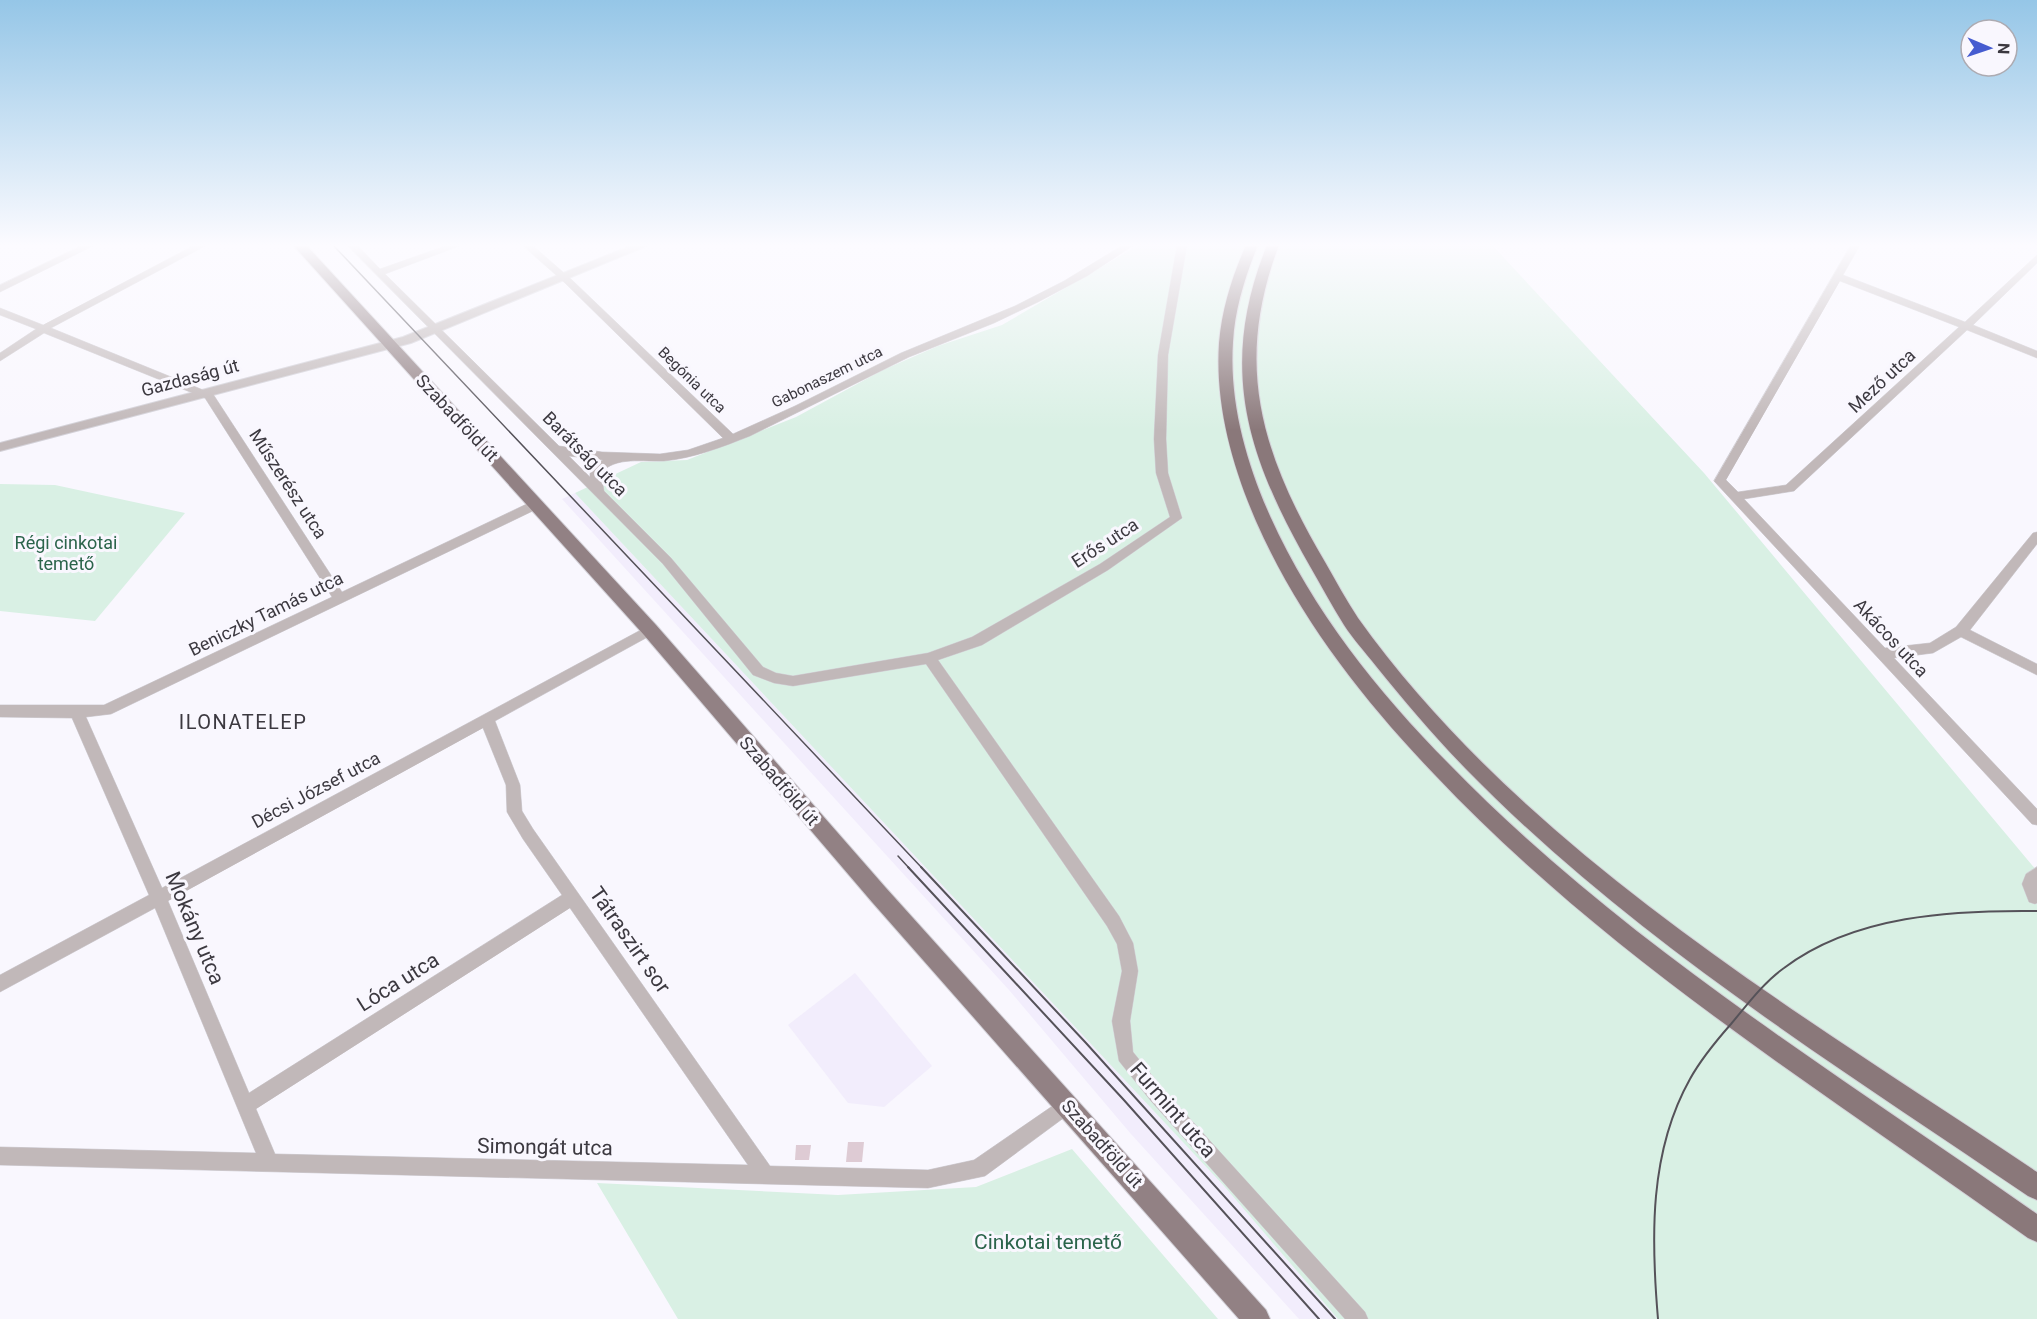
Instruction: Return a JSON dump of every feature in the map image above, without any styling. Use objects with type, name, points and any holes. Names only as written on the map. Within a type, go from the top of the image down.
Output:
[{"type":"highway","points":[[1232,307],[1226,343],[1227,394],[1239,462],[1268,531],[1290,574],[1346,660],[1381,703],[1476,807],[1544,870],[1603,920],[1777,1048],[2037,1229]]},
{"type":"highway","points":[[1252,307],[1248,338],[1249,379],[1258,432],[1270,474],[1300,540],[1328,587],[1389,671],[1418,706],[1482,773],[1603,881],[1683,943],[2037,1186]]},
{"type":"main road","name":"Szabadföld út","points":[[354,307],[650,630],[832,842],[1257,1319]]},
{"type":"street","points":[[0,358],[44,328],[85,307]]},
{"type":"street","name":"Barátság utca","points":[[412,307],[667,561],[758,671],[774,678],[793,681]]},
{"type":"street","name":"Gazdaság út","points":[[0,447],[407,340],[489,307]]},
{"type":"street","name":"Begónia utca","points":[[592,307],[731,439]]},
{"type":"street","name":"Gabonaszem utca","points":[[554,449],[569,453],[643,459],[688,454],[790,414],[908,354],[1021,307]]},
{"type":"street","name":"Erős utca","points":[[793,681],[928,658],[977,641],[1104,567],[1176,518],[1162,473],[1160,439],[1163,355],[1171,307]]},
{"type":"street","name":"Akácos utca","points":[[1822,307],[1720,481],[2037,819]]},
{"type":"street","points":[[1918,307],[2037,355]]},
{"type":"street","name":"Mező utca","points":[[1734,497],[1790,488],[1986,307]]},
{"type":"street","points":[[0,311],[203,393]]},
{"type":"street","name":"Műszerész utca","points":[[203,393],[212,398],[340,599]]},
{"type":"street","points":[[598,493],[596,472],[602,465],[625,456]]},
{"type":"street","name":"Beniczky Tamás utca","points":[[0,711],[106,710],[537,504]]},
{"type":"street","points":[[1881,654],[1934,648],[1961,631],[2037,536]]},
{"type":"street","name":"Décsi József utca","points":[[0,984],[650,630]]},
{"type":"street","points":[[1961,631],[2037,670]]},
{"type":"street","name":"Furmint utca","points":[[928,658],[1113,921],[1125,943],[1130,971],[1120,1021],[1125,1054],[1158,1095],[1358,1319]]},
{"type":"street","name":"Mokány utca","points":[[77,712],[158,897],[269,1162]]},
{"type":"street","name":"Tátraszirt sor","points":[[487,719],[513,784],[515,812],[765,1174]]},
{"type":"street","points":[[2035,897],[2029,887],[2037,874]]},
{"type":"street","name":"Lóca utca","points":[[246,1104],[573,897]]},
{"type":"street","name":"Simongát utca","points":[[0,1156],[928,1179],[978,1169],[1067,1105]]},
{"type":"shaded area","points":[[575,493],[1224,1186],[1338,1319],[1299,1319],[1131,1134],[1009,990],[562,499]]},
{"type":"shaded area","points":[[855,973],[932,1066],[884,1107],[848,1103],[788,1025]]},
{"type":"green space","points":[[1034,307],[1549,307],[1704,473],[2037,871],[2037,1319],[1338,1319],[1224,1186],[575,493],[641,462],[687,460],[796,417],[883,370],[938,346],[1002,325]]},
{"type":"green space","name":"Régi cinkotai temető","points":[[0,484],[55,485],[185,513],[95,621],[0,611]]},
{"type":"green space","name":"Cinkotai temető","points":[[1072,1149],[1218,1319],[678,1319],[597,1183],[838,1195],[976,1187]]},
{"type":"building","points":[[848,1142],[864,1142],[862,1162],[846,1162]]},
{"type":"building","points":[[796,1145],[811,1145],[809,1160],[795,1160]]},
{"type":"tram line","points":[[391,307],[922,868]]},
{"type":"tram line","points":[[898,856],[909,868]]},
{"type":"tram line","points":[[908,867],[1123,1099],[1319,1319]]},
{"type":"tram line","points":[[921,867],[1086,1043],[1335,1319]]},
{"type":"tram line","points":[[1658,1319],[1654,1227],[1660,1166],[1667,1136],[1677,1107],[1699,1064],[1762,987],[1784,968],[1812,950],[1873,926],[1938,915],[2037,911]]},
{"type":"district","name":"ILONATELEP","points":[[243,722]]}]
